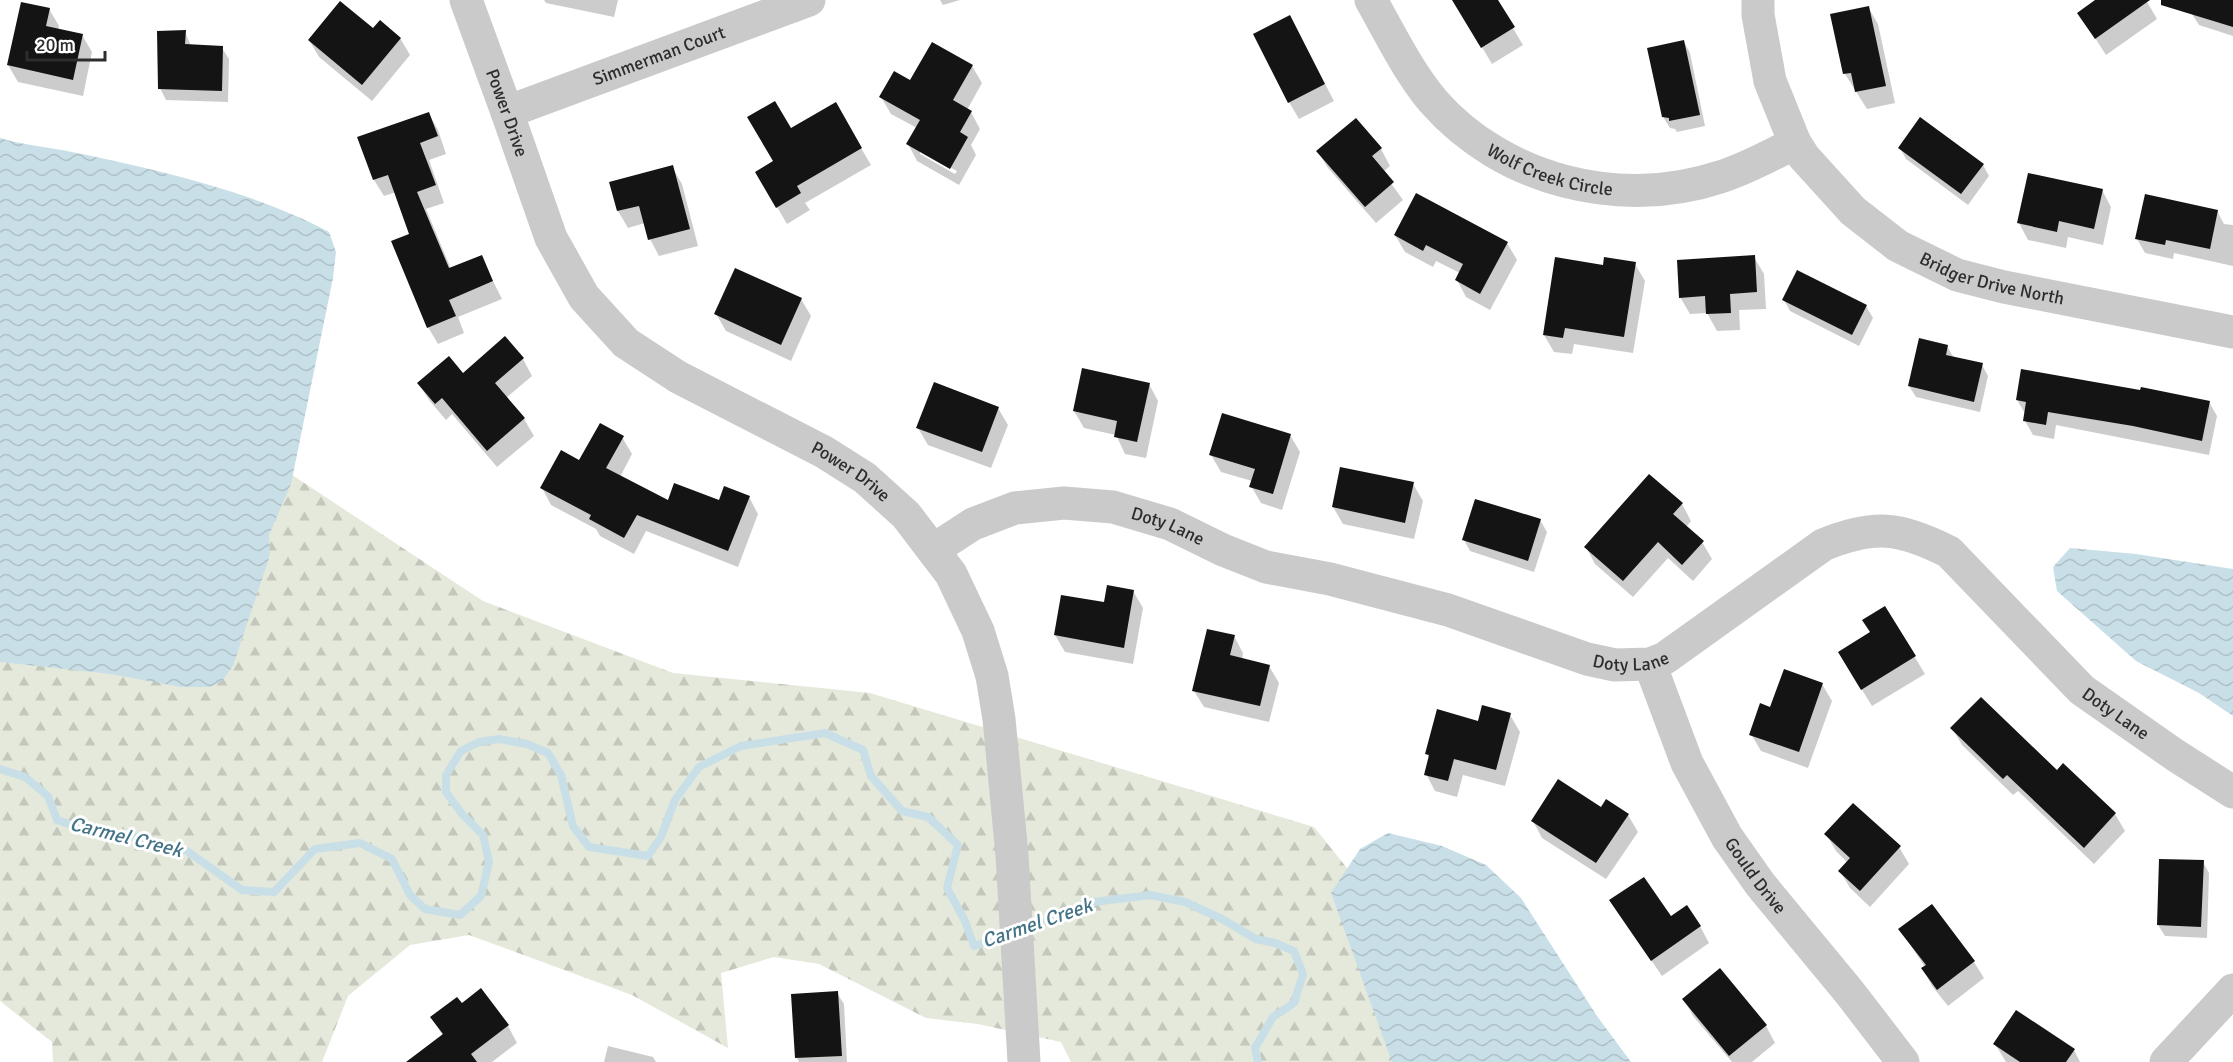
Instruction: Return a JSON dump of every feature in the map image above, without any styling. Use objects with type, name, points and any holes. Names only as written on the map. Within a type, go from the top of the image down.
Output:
[{"type":"street","name":"Power Drive","points":[[466,0],[551,238],[584,297],[626,343],[678,377],[824,452],[865,478],[906,515],[951,574],[978,631],[992,676],[999,719],[1012,855],[1024,1062]]},
{"type":"street","name":"Simmerman Court","points":[[507,112],[809,0]]},
{"type":"street","name":"Wolf Creek Circle","points":[[1371,0],[1400,53],[1434,101],[1456,122],[1478,142],[1523,168],[1568,184],[1628,191],[1682,187],[1721,177],[1795,143]]},
{"type":"street","name":"Bridger Drive North","points":[[1758,0],[1758,15],[1770,81],[1795,143],[1804,157],[1853,211],[1898,246],[1957,275],[2004,287],[2233,332]]},
{"type":"street","name":"Doty Lane","points":[[933,550],[973,524],[1015,508],[1064,503],[1113,507],[1170,524],[1222,550],[1266,567],[1330,579],[1448,610],[1587,659],[1615,665],[1650,664],[1665,658],[1823,545],[1848,535],[1871,530],[1896,532],[1921,538],[1949,552],[2082,690],[2233,792]]},
{"type":"street","name":"Gould Drive","points":[[1650,664],[1687,763],[1727,837],[1760,884],[1850,993],[1903,1062]]},
{"type":"street","points":[[2166,1062],[2233,990]]},
{"type":"green space","points":[[0,354],[218,426],[483,601],[673,673],[870,693],[1314,827],[1503,1062],[1071,1062],[1061,1042],[978,1024],[926,1018],[819,964],[774,957],[721,973],[728,1048],[632,995],[469,935],[410,945],[348,996],[322,1062],[53,1062],[52,1042],[0,1001]]},
{"type":"water","points":[[0,138],[104,159],[204,183],[269,205],[329,232],[336,252],[333,278],[291,484],[269,535],[270,555],[233,666],[222,681],[210,687],[181,687],[111,674],[0,662]]},
{"type":"water","points":[[2070,548],[2136,554],[2233,569],[2233,716],[2199,693],[2136,661],[2057,591],[2053,567]]},
{"type":"water","points":[[1388,833],[1442,846],[1486,865],[1521,898],[1597,1016],[1631,1062],[1392,1062],[1331,893],[1360,849]]},
{"type":"building","points":[[1452,0],[1498,0],[1515,27],[1481,48]]},
{"type":"building","points":[[2095,0],[2150,0],[2095,39],[2077,13]]},
{"type":"building","points":[[2161,0],[2233,0],[2233,27],[2161,5]]},
{"type":"building","points":[[340,1],[373,28],[380,20],[401,38],[362,85],[308,40]]},
{"type":"building","points":[[21,2],[50,8],[46,26],[83,34],[73,80],[7,65]]},
{"type":"building","points":[[1869,6],[1886,86],[1855,92],[1851,73],[1843,74],[1830,14]]},
{"type":"building","points":[[1290,15],[1325,84],[1288,103],[1253,34]]},
{"type":"building","points":[[186,30],[185,44],[223,46],[222,91],[158,89],[157,31]]},
{"type":"building","points":[[1684,40],[1700,115],[1669,121],[1669,118],[1662,117],[1647,48]]},
{"type":"building","points":[[932,42],[973,65],[953,100],[972,111],[960,132],[968,137],[950,169],[906,144],[920,120],[879,97],[894,71],[910,80]]},
{"type":"building","points":[[775,101],[791,128],[836,102],[862,148],[797,186],[801,193],[776,208],[755,172],[773,161],[747,117]]},
{"type":"building","points":[[429,112],[438,136],[420,143],[436,185],[417,192],[449,268],[482,255],[493,281],[449,300],[456,316],[427,328],[391,241],[409,234],[388,175],[373,180],[357,137]]},
{"type":"building","points":[[1920,117],[1984,164],[1961,194],[1898,148]]},
{"type":"building","points":[[1356,118],[1382,148],[1372,156],[1394,182],[1365,207],[1316,151]]},
{"type":"building","points":[[673,165],[690,229],[648,240],[639,206],[617,211],[609,182]]},
{"type":"building","points":[[2028,173],[2103,189],[2094,229],[2059,221],[2057,232],[2017,223]]},
{"type":"building","points":[[1416,193],[1508,242],[1480,294],[1455,280],[1463,264],[1426,245],[1423,251],[1394,235]]},
{"type":"building","points":[[2145,194],[2218,210],[2210,249],[2166,240],[2165,245],[2135,239]]},
{"type":"building","points":[[1755,255],[1757,292],[1730,294],[1731,313],[1706,314],[1705,296],[1679,298],[1677,260]]},
{"type":"building","points":[[1555,257],[1603,265],[1604,257],[1636,262],[1624,337],[1565,328],[1563,338],[1543,335]]},
{"type":"building","points":[[735,268],[802,298],[781,345],[714,314]]},
{"type":"building","points":[[1797,270],[1867,305],[1852,335],[1782,300]]},
{"type":"building","points":[[505,336],[524,358],[495,383],[525,418],[487,451],[442,398],[435,404],[417,383],[449,356],[463,373]]},
{"type":"building","points":[[1919,338],[1948,345],[1946,355],[1983,363],[1974,402],[1908,386]]},
{"type":"building","points":[[1082,368],[1150,383],[1137,442],[1114,437],[1117,421],[1073,411]]},
{"type":"building","points":[[2021,369],[2140,390],[2141,387],[2210,401],[2202,441],[2133,426],[2048,412],[2046,425],[2023,421],[2026,402],[2016,400]]},
{"type":"building","points":[[934,382],[999,407],[982,452],[916,428]]},
{"type":"building","points":[[1222,413],[1291,434],[1273,494],[1249,487],[1255,469],[1209,455]]},
{"type":"building","points":[[600,423],[624,436],[606,468],[668,500],[674,483],[719,500],[724,486],[750,496],[728,551],[637,515],[624,538],[589,519],[591,515],[540,488],[561,450],[579,460]]},
{"type":"building","points":[[1340,467],[1414,482],[1405,523],[1332,507]]},
{"type":"building","points":[[1649,474],[1683,503],[1673,514],[1704,541],[1682,565],[1658,542],[1623,581],[1584,547]]},
{"type":"building","points":[[1475,499],[1541,519],[1528,561],[1462,540]]},
{"type":"building","points":[[1107,585],[1134,590],[1124,648],[1054,635],[1061,595],[1104,602]]},
{"type":"building","points":[[1885,606],[1916,656],[1861,690],[1838,652],[1870,632],[1862,620]]},
{"type":"building","points":[[1207,629],[1235,635],[1230,655],[1270,665],[1260,706],[1192,691]]},
{"type":"building","points":[[1784,669],[1823,683],[1799,752],[1749,735],[1760,703],[1770,707]]},
{"type":"building","points":[[1981,697],[2057,770],[2063,763],[2116,813],[2084,848],[2007,775],[2003,779],[1950,728]]},
{"type":"building","points":[[1482,705],[1511,713],[1496,770],[1454,759],[1448,781],[1424,775],[1429,755],[1425,754],[1437,709],[1478,721]]},
{"type":"building","points":[[1558,779],[1601,807],[1606,799],[1629,814],[1596,863],[1531,821]]},
{"type":"building","points":[[1853,803],[1901,846],[1860,891],[1838,871],[1850,858],[1824,834]]},
{"type":"building","points":[[2159,859],[2204,860],[2201,927],[2157,925]]},
{"type":"building","points":[[1644,877],[1671,916],[1687,905],[1701,926],[1651,961],[1609,900]]},
{"type":"building","points":[[1932,904],[1975,961],[1937,990],[1921,968],[1926,965],[1898,929]]},
{"type":"building","points":[[1720,968],[1767,1025],[1729,1056],[1682,999]]},
{"type":"building","points":[[481,988],[509,1025],[471,1054],[477,1062],[406,1062],[443,1034],[430,1017],[457,997],[462,1003]]},
{"type":"building","points":[[838,991],[842,1056],[795,1058],[791,994]]},
{"type":"building","points":[[2016,1010],[2075,1049],[2066,1062],[2020,1062],[1993,1044]]},
{"type":"waterway","name":"Carmel Creek","points":[[0,769],[25,777],[48,796],[57,820],[78,827],[138,837],[187,851],[242,890],[274,892],[315,849],[360,843],[392,859],[410,895],[425,909],[460,915],[481,896],[489,862],[483,835],[462,814],[446,792],[446,775],[461,751],[479,742],[499,739],[527,744],[548,753],[561,775],[573,826],[589,847],[648,856],[661,837],[675,800],[699,767],[741,746],[825,733],[863,750],[871,776],[902,811],[928,817],[958,845],[947,888],[965,921],[974,946],[1010,934]]},
{"type":"waterway","name":"Carmel Creek","points":[[1024,929],[1059,917],[1086,903],[1150,895],[1185,902],[1222,919],[1256,939],[1275,943],[1294,951],[1303,974],[1294,1003],[1273,1017],[1255,1048],[1258,1062]]}]
